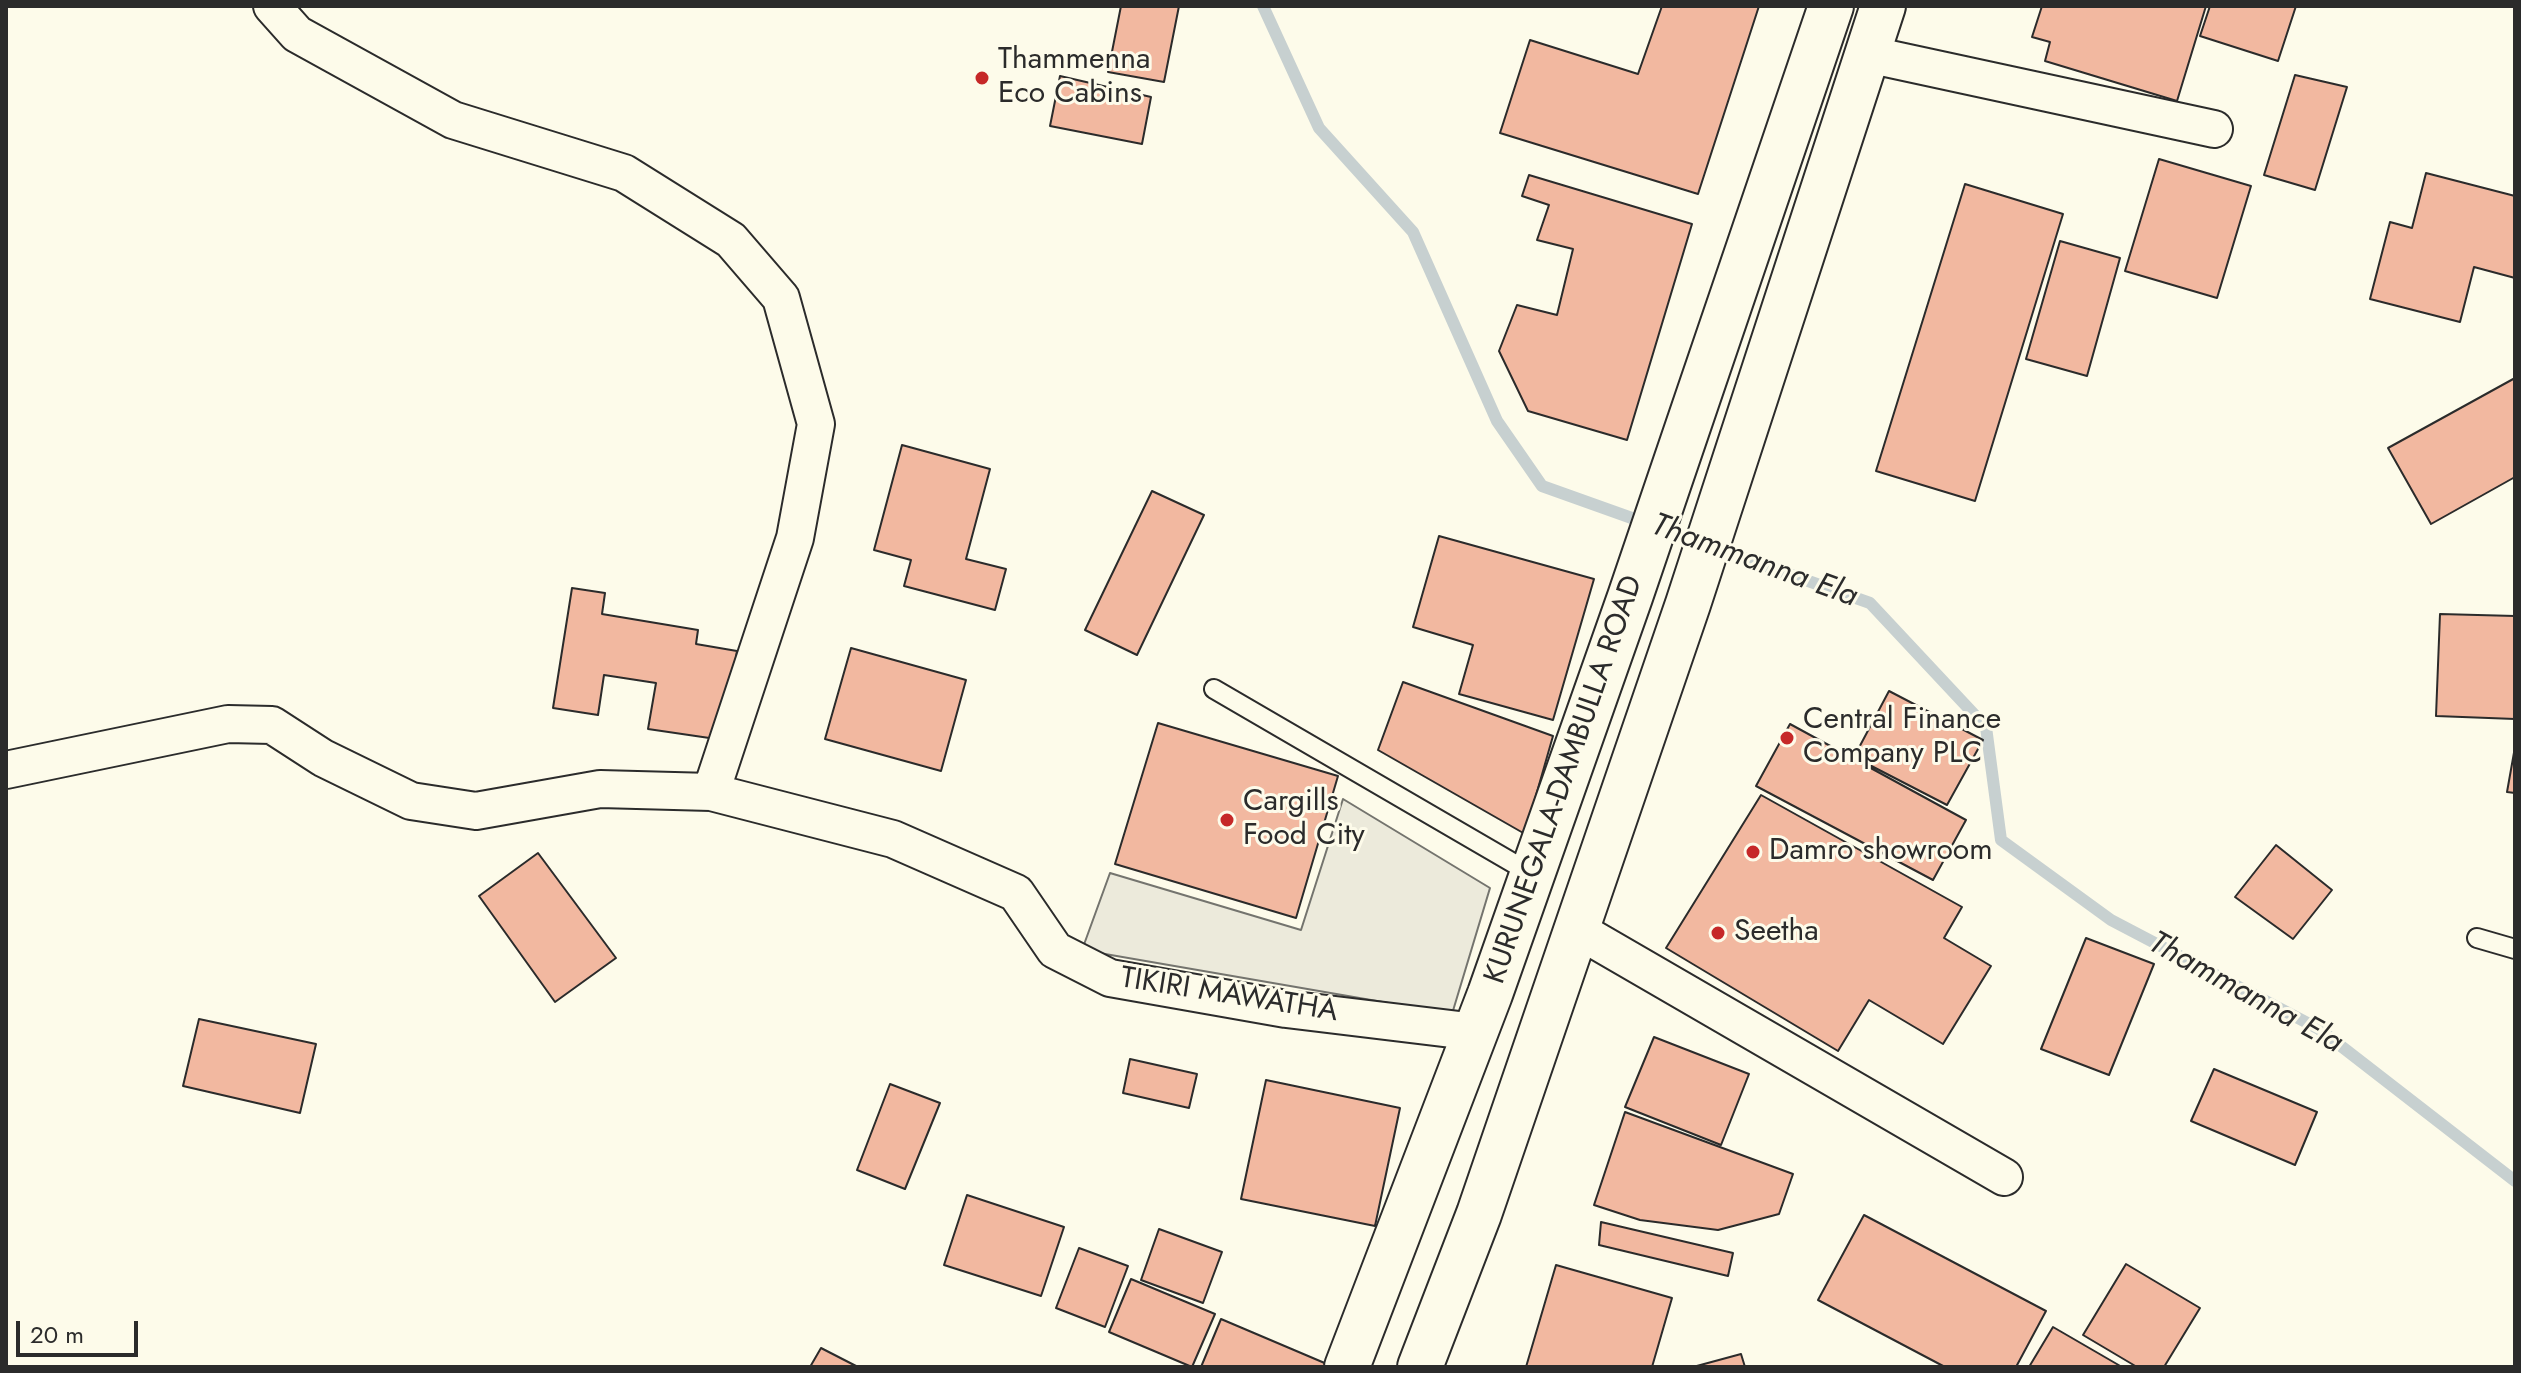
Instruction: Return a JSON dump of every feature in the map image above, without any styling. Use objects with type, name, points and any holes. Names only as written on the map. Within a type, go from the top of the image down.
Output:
[{"type":"highway","name":"KURUNEGALA-DAMBULLA ROAD","points":[[1347,1367],[1476,1032],[1630,597],[1831,6]]},
{"type":"highway","name":"KURUNEGALA-DAMBULLA ROAD","points":[[1420,1367],[1479,1214],[1688,604],[1883,6]]},
{"type":"street","points":[[272,6],[297,34],[453,120],[624,173],[731,240],[781,298],[816,424],[795,538],[711,792]]},
{"type":"street","points":[[1867,54],[2214,129]]},
{"type":"street","name":"TIKIRI MAWATHA","points":[[6,770],[228,724],[272,725],[323,758],[411,801],[476,811],[600,789],[711,792],[893,839],[1016,893],[1055,950],[1110,978],[1286,1009],[1476,1032]]},
{"type":"street","points":[[1576,929],[2004,1177]]},
{"type":"lane","points":[[1214,689],[1532,874]]},
{"type":"lane","points":[[2477,938],[2515,949]]},
{"type":"shaded area","points":[[1343,799],[1490,888],[1452,1014],[1082,950],[1110,873],[1301,930]]},
{"type":"building","points":[[1121,6],[1179,6],[1164,82],[1108,72]]},
{"type":"building","points":[[1662,6],[1759,6],[1698,194],[1500,133],[1530,40],[1638,74]]},
{"type":"building","points":[[2042,6],[2206,6],[2177,101],[2045,61],[2050,42],[2032,37]]},
{"type":"building","points":[[2210,6],[2296,6],[2278,61],[2200,36]]},
{"type":"building","points":[[2295,75],[2347,87],[2315,190],[2264,175]]},
{"type":"building","points":[[1060,76],[1151,97],[1142,144],[1050,126]]},
{"type":"building","points":[[2159,159],[2251,186],[2217,298],[2125,271]]},
{"type":"building","points":[[2426,173],[2515,196],[2515,278],[2474,267],[2460,322],[2370,299],[2390,222],[2412,228]]},
{"type":"building","points":[[1529,175],[1692,224],[1627,440],[1528,411],[1499,351],[1517,305],[1557,315],[1573,249],[1537,240],[1549,205],[1522,196]]},
{"type":"building","points":[[1965,184],[2063,214],[1975,501],[1876,471]]},
{"type":"building","points":[[2060,241],[2120,258],[2087,376],[2026,359]]},
{"type":"building","points":[[2515,378],[2515,477],[2431,524],[2388,448]]},
{"type":"building","points":[[902,445],[990,469],[966,559],[1006,569],[995,610],[904,586],[911,560],[874,550]]},
{"type":"building","points":[[1152,491],[1204,515],[1137,655],[1085,630]]},
{"type":"building","points":[[1439,536],[1594,579],[1553,720],[1459,694],[1473,645],[1413,627]]},
{"type":"building","points":[[572,588],[605,593],[602,614],[698,630],[696,644],[737,651],[723,740],[648,729],[656,683],[604,675],[598,715],[553,708]]},
{"type":"building","points":[[2440,614],[2515,616],[2515,719],[2436,716]]},
{"type":"building","points":[[851,648],[966,680],[941,771],[825,739]]},
{"type":"building","points":[[1403,682],[1553,736],[1525,834],[1378,750]]},
{"type":"building","points":[[1889,691],[1983,740],[1947,805],[1854,757]]},
{"type":"building","name":"Cargills Food City","points":[[1158,723],[1338,776],[1296,918],[1115,864]]},
{"type":"building","points":[[1790,724],[1966,820],[1933,880],[1756,786]]},
{"type":"building","points":[[2515,747],[2515,793],[2507,792]]},
{"type":"building","points":[[1761,795],[1962,907],[1944,938],[1991,966],[1943,1044],[1869,1000],[1838,1051],[1666,948]]},
{"type":"building","points":[[2276,845],[2332,890],[2293,939],[2235,897]]},
{"type":"building","points":[[538,853],[616,958],[555,1002],[479,896]]},
{"type":"building","points":[[2086,938],[2154,964],[2109,1075],[2041,1049]]},
{"type":"building","points":[[199,1019],[316,1044],[300,1113],[183,1086]]},
{"type":"building","points":[[1654,1037],[1749,1074],[1721,1145],[1625,1107]]},
{"type":"building","points":[[1130,1059],[1197,1074],[1189,1108],[1123,1093]]},
{"type":"building","points":[[2214,1069],[2317,1112],[2295,1165],[2191,1121]]},
{"type":"building","points":[[1266,1080],[1400,1108],[1375,1226],[1241,1199]]},
{"type":"building","points":[[890,1084],[940,1103],[905,1189],[857,1170]]},
{"type":"building","points":[[1625,1112],[1793,1174],[1779,1214],[1718,1230],[1640,1220],[1594,1205]]},
{"type":"building","points":[[967,1195],[1064,1227],[1041,1296],[944,1265]]},
{"type":"building","points":[[1864,1215],[2046,1311],[2016,1367],[1945,1367],[1818,1300]]},
{"type":"building","points":[[1601,1222],[1733,1253],[1728,1276],[1599,1245]]},
{"type":"building","points":[[1159,1229],[1222,1252],[1203,1303],[1141,1280]]},
{"type":"building","points":[[1079,1248],[1128,1266],[1105,1327],[1056,1308]]},
{"type":"building","points":[[2126,1264],[2200,1308],[2164,1367],[2137,1367],[2083,1335]]},
{"type":"building","points":[[1556,1265],[1672,1298],[1652,1367],[1526,1367]]},
{"type":"building","points":[[1131,1279],[1215,1314],[1192,1367],[1109,1332]]},
{"type":"building","points":[[1221,1319],[1334,1367],[1201,1367]]},
{"type":"building","points":[[2053,1327],[2122,1367],[2029,1367]]},
{"type":"building","points":[[821,1348],[858,1367],[810,1367]]},
{"type":"building","points":[[1741,1354],[1745,1367],[1693,1367]]},
{"type":"waterway","name":"Thammanna Ela","points":[[1263,6],[1319,128],[1413,232],[1497,421],[1542,486],[1870,603],[1986,727],[2001,840],[2111,920],[2319,1029],[2515,1181]]},
{"type":"place","name":"Thammenna Eco Cabins","points":[[982,78]]},
{"type":"place","name":"Central Finance Company PLC","points":[[1787,738]]},
{"type":"place","name":"Cargills Food City","points":[[1227,820]]},
{"type":"place","name":"Damro showroom","points":[[1753,852]]},
{"type":"place","name":"Seetha","points":[[1718,933]]}]
